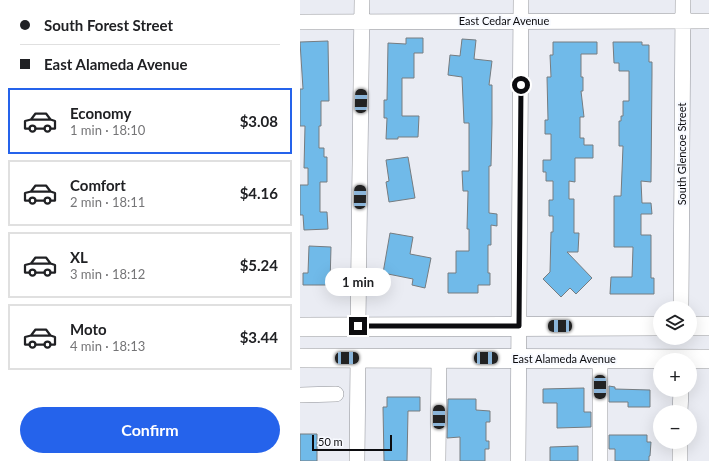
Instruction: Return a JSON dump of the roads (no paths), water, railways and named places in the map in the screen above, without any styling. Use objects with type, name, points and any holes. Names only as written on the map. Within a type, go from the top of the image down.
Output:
[{"type":"main road","points":[[300,327],[653,326]]},
{"type":"main road","points":[[697,326],[709,326]]},
{"type":"main road","name":"East Alameda Avenue","points":[[300,358],[653,360]]},
{"type":"main road","name":"East Alameda Avenue","points":[[697,359],[709,359]]},
{"type":"street","points":[[358,326],[362,0]]},
{"type":"street","points":[[518,461],[521,0]]},
{"type":"street","name":"South Glencoe Street","points":[[681,301],[683,0]]},
{"type":"street","name":"East Cedar Avenue","points":[[300,22],[709,21]]},
{"type":"street","points":[[357,461],[358,358]]},
{"type":"street","points":[[438,461],[439,358]]},
{"type":"street","points":[[600,359],[600,461]]},
{"type":"street","points":[[300,395],[336,394]]},
{"type":"street","points":[[680,449],[680,461]]}]
